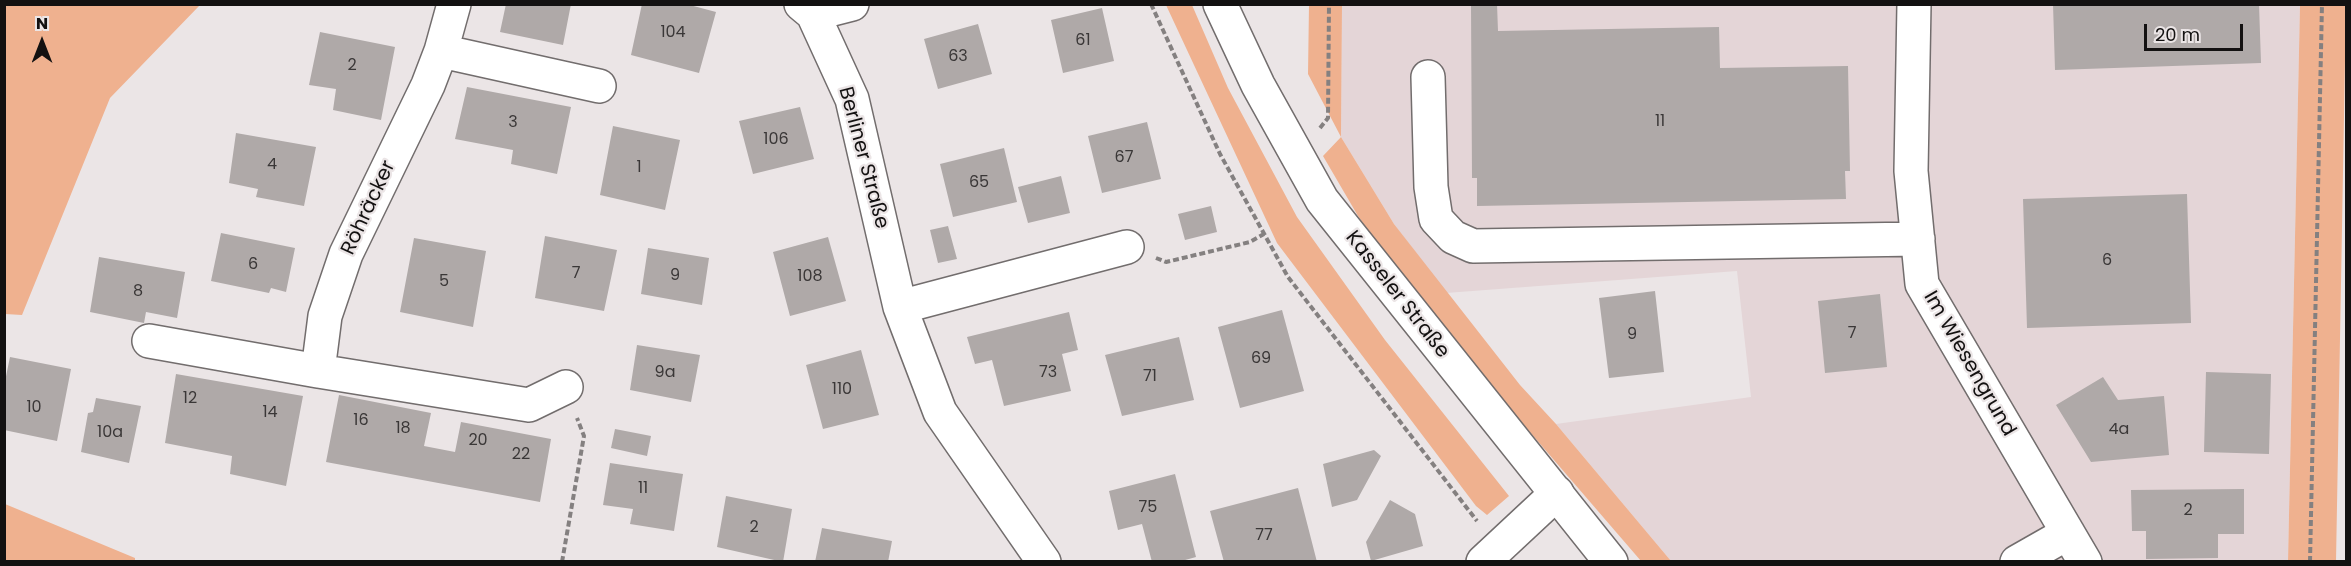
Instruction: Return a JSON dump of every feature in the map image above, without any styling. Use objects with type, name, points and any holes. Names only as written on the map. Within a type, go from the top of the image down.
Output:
[{"type":"street","name":"Röhräcker","points":[[318,371],[325,316],[346,254],[441,51],[454,4]]},
{"type":"street","name":"Berliner Straße","points":[[852,4],[807,9],[852,99],[900,307],[940,412],[1044,561]]},
{"type":"street","name":"Kasseler Straße","points":[[1220,4],[1258,85],[1322,200],[1611,561]]},
{"type":"street","name":"Im Wiesengrund","points":[[1914,4],[1911,171],[1922,284],[2085,561]]},
{"type":"street","points":[[441,51],[599,86]]},
{"type":"street","points":[[1428,77],[1431,187],[1436,219],[1453,237],[1473,246],[1918,239]]},
{"type":"street","points":[[900,307],[1127,246]]},
{"type":"street","points":[[149,342],[529,405],[566,387]]},
{"type":"street","points":[[1490,555],[1557,493]]},
{"type":"street","points":[[2017,561],[2068,532]]},
{"type":"path","points":[[1151,4],[1220,154],[1288,277],[1490,555]]},
{"type":"path","points":[[1298,158],[1328,118],[1329,4]]},
{"type":"path","points":[[2310,561],[2322,4]]},
{"type":"path","points":[[1127,246],[1166,262],[1250,242],[1264,234]]},
{"type":"path","points":[[562,561],[584,436],[566,387]]},
{"type":"shaded area","points":[[4,5],[200,5],[110,98],[22,315],[5,314]]},
{"type":"shaded area","points":[[1166,5],[1192,5],[1228,88],[1297,217],[1385,340],[1509,496],[1487,515],[1476,506],[1277,243]]},
{"type":"shaded area","points":[[1309,5],[1342,5],[1341,137],[1308,74]]},
{"type":"shaded area","points":[[1342,5],[2300,5],[2288,561],[1671,561],[1556,424],[1751,397],[1737,271],[1446,293],[1394,224],[1341,137]]},
{"type":"shaded area","points":[[2300,5],[2346,5],[2336,561],[2288,561]]},
{"type":"shaded area","points":[[1341,137],[1394,224],[1520,385],[1556,424],[1671,561],[1641,561],[1416,300],[1358,216],[1323,156]]},
{"type":"shaded area","points":[[5,504],[135,558],[135,561],[5,561]]},
{"type":"building","points":[[506,4],[571,4],[563,45],[500,32]]},
{"type":"building","points":[[642,4],[686,4],[716,12],[699,73],[631,55]]},
{"type":"building","points":[[1471,4],[1497,4],[1498,31],[1719,27],[1720,68],[1848,66],[1850,171],[1845,171],[1846,199],[1477,206],[1477,178],[1472,178]]},
{"type":"building","points":[[2053,4],[2259,4],[2261,63],[2055,70]]},
{"type":"building","points":[[1102,8],[1114,61],[1063,73],[1051,20]]},
{"type":"building","points":[[978,24],[992,74],[938,89],[924,39]]},
{"type":"building","points":[[320,32],[395,47],[381,120],[333,110],[336,89],[309,85]]},
{"type":"building","points":[[467,87],[571,107],[557,174],[511,164],[513,150],[455,139]]},
{"type":"building","points":[[800,107],[814,159],[753,174],[739,121]]},
{"type":"building","points":[[1147,122],[1161,179],[1102,193],[1088,136]]},
{"type":"building","points":[[613,126],[680,140],[665,210],[600,195]]},
{"type":"building","points":[[236,133],[316,147],[304,206],[256,197],[258,189],[229,183]]},
{"type":"building","points":[[1004,148],[1017,202],[953,217],[940,164]]},
{"type":"building","points":[[1061,176],[1070,213],[1028,223],[1018,187]]},
{"type":"building","points":[[2187,194],[2191,323],[2027,328],[2023,199]]},
{"type":"building","points":[[1211,206],[1217,232],[1185,240],[1178,214]]},
{"type":"building","points":[[948,226],[957,259],[938,263],[930,230]]},
{"type":"building","points":[[221,233],[295,248],[286,292],[271,288],[269,293],[211,281]]},
{"type":"building","points":[[545,236],[617,250],[604,311],[535,298]]},
{"type":"building","points":[[828,237],[846,301],[790,316],[773,252]]},
{"type":"building","points":[[414,238],[486,251],[473,327],[400,312]]},
{"type":"building","points":[[648,248],[709,258],[702,305],[641,294]]},
{"type":"building","points":[[99,257],[185,272],[177,318],[146,312],[144,323],[90,312]]},
{"type":"building","points":[[1655,291],[1664,372],[1609,378],[1599,298]]},
{"type":"building","points":[[1880,294],[1887,367],[1825,373],[1818,301]]},
{"type":"building","points":[[1282,310],[1304,391],[1240,408],[1218,327]]},
{"type":"building","points":[[1069,312],[1078,350],[1062,354],[1071,391],[1004,406],[992,360],[975,364],[967,337]]},
{"type":"building","points":[[1179,337],[1194,400],[1122,416],[1105,355]]},
{"type":"building","points":[[637,345],[700,355],[691,402],[630,390]]},
{"type":"building","points":[[861,350],[879,415],[823,429],[806,365]]},
{"type":"building","points":[[10,357],[71,369],[57,441],[4,430],[4,386]]},
{"type":"building","points":[[2206,372],[2271,374],[2269,454],[2204,452]]},
{"type":"building","points":[[176,374],[303,396],[286,486],[230,474],[232,456],[165,443]]},
{"type":"building","points":[[2103,377],[2118,400],[2164,396],[2169,455],[2091,462],[2056,405]]},
{"type":"building","points":[[339,395],[431,413],[424,446],[455,452],[461,422],[551,439],[540,502],[326,462]]},
{"type":"building","points":[[96,398],[141,406],[129,463],[81,452],[88,413],[93,412]]},
{"type":"building","points":[[615,429],[651,436],[647,456],[611,448]]},
{"type":"building","points":[[1374,450],[1381,456],[1357,500],[1332,507],[1323,464]]},
{"type":"building","points":[[610,463],[683,474],[674,531],[630,524],[633,509],[603,505]]},
{"type":"building","points":[[1175,474],[1196,557],[1178,562],[1152,562],[1142,524],[1118,530],[1109,491]]},
{"type":"building","points":[[1298,488],[1317,562],[1224,562],[1210,511]]},
{"type":"building","points":[[2244,489],[2244,534],[2218,534],[2218,558],[2146,559],[2146,531],[2132,531],[2131,490]]},
{"type":"building","points":[[726,496],[792,509],[783,562],[717,547]]},
{"type":"building","points":[[1390,500],[1415,514],[1423,546],[1371,561],[1366,542]]},
{"type":"building","points":[[822,528],[892,541],[888,562],[815,562]]}]
